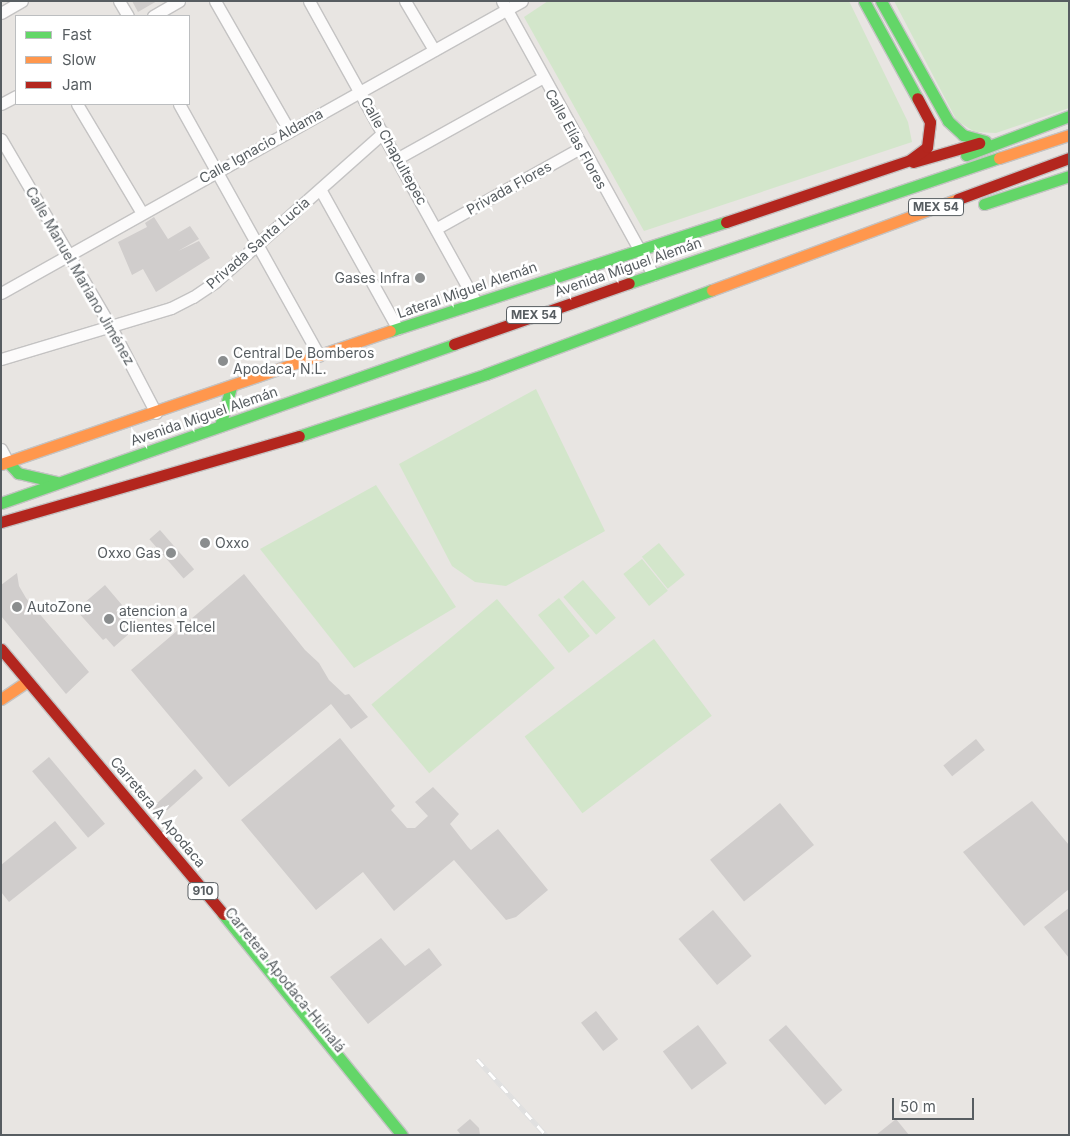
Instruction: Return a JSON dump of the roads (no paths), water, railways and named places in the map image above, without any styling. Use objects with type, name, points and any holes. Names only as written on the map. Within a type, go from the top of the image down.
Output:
[{"type":"main road","name":"Lateral Miguel Alemán","points":[[5,463],[156,413],[476,302],[639,251],[857,179],[918,155],[927,146],[930,133],[927,113],[864,1]]},
{"type":"main road","points":[[881,1],[948,121],[963,135],[985,141]]},
{"type":"main road","points":[[842,208],[907,176],[1010,136],[1069,116]]},
{"type":"main road","name":"Avenida Miguel Alemán","points":[[1,503],[842,208],[1069,135]]},
{"type":"main road","points":[[857,179],[985,141],[1010,136]]},
{"type":"main road","name":"MEX 54","points":[[1,522],[254,451],[486,374],[1069,158]]},
{"type":"main road","points":[[972,208],[1069,176]]},
{"type":"main road","points":[[852,238],[917,227],[937,220]]},
{"type":"main road","points":[[220,426],[231,386]]},
{"type":"main road","points":[[5,463],[18,473],[58,482]]},
{"type":"main road","name":"Carretera A Apodaca","points":[[1,649],[166,844],[402,1135]]},
{"type":"main road","name":"Carretera Apodaca-Huinalá","points":[[1,660],[23,684],[392,1135]]},
{"type":"main road","points":[[1,699],[23,684]]},
{"type":"street","points":[[1,12],[22,1]]},
{"type":"street","points":[[119,1],[127,15]]},
{"type":"street","points":[[155,15],[179,1]]},
{"type":"street","points":[[215,1],[289,130]]},
{"type":"street","name":"Calle Chapultepec","points":[[309,1],[437,228],[476,302]]},
{"type":"street","points":[[405,1],[434,50]]},
{"type":"street","name":"Calle Ignacio Aldama","points":[[1,293],[217,170],[434,50],[504,5],[522,1]]},
{"type":"street","name":"Calle Elías Flores","points":[[504,5],[580,148],[653,275]]},
{"type":"street","points":[[398,158],[542,78]]},
{"type":"street","points":[[1,104],[15,97]]},
{"type":"street","points":[[78,105],[142,213]]},
{"type":"street","points":[[180,105],[319,356]]},
{"type":"street","name":"Privada Santa Lucia","points":[[1,359],[172,308],[194,297],[257,245],[383,133]]},
{"type":"street","name":"Calle Manuel Mariano Jiménez","points":[[1,140],[70,254],[156,413]]},
{"type":"street","name":"Privada Flores","points":[[437,228],[580,148]]},
{"type":"street","points":[[320,188],[398,329]]},
{"type":"street","points":[[1,449],[5,463]]},
{"type":"railway","points":[[477,1059],[546,1135]]},
{"type":"place","name":"Gases Infra","points":[[420,278]]},
{"type":"place","name":"Central De Bomberos Apodaca, N.L.","points":[[223,361]]},
{"type":"place","name":"Oxxo","points":[[205,543]]},
{"type":"place","name":"Oxxo Gas","points":[[171,553]]},
{"type":"place","name":"AutoZone","points":[[17,607]]},
{"type":"place","name":"atencion a Clientes Telcel","points":[[109,619]]}]
